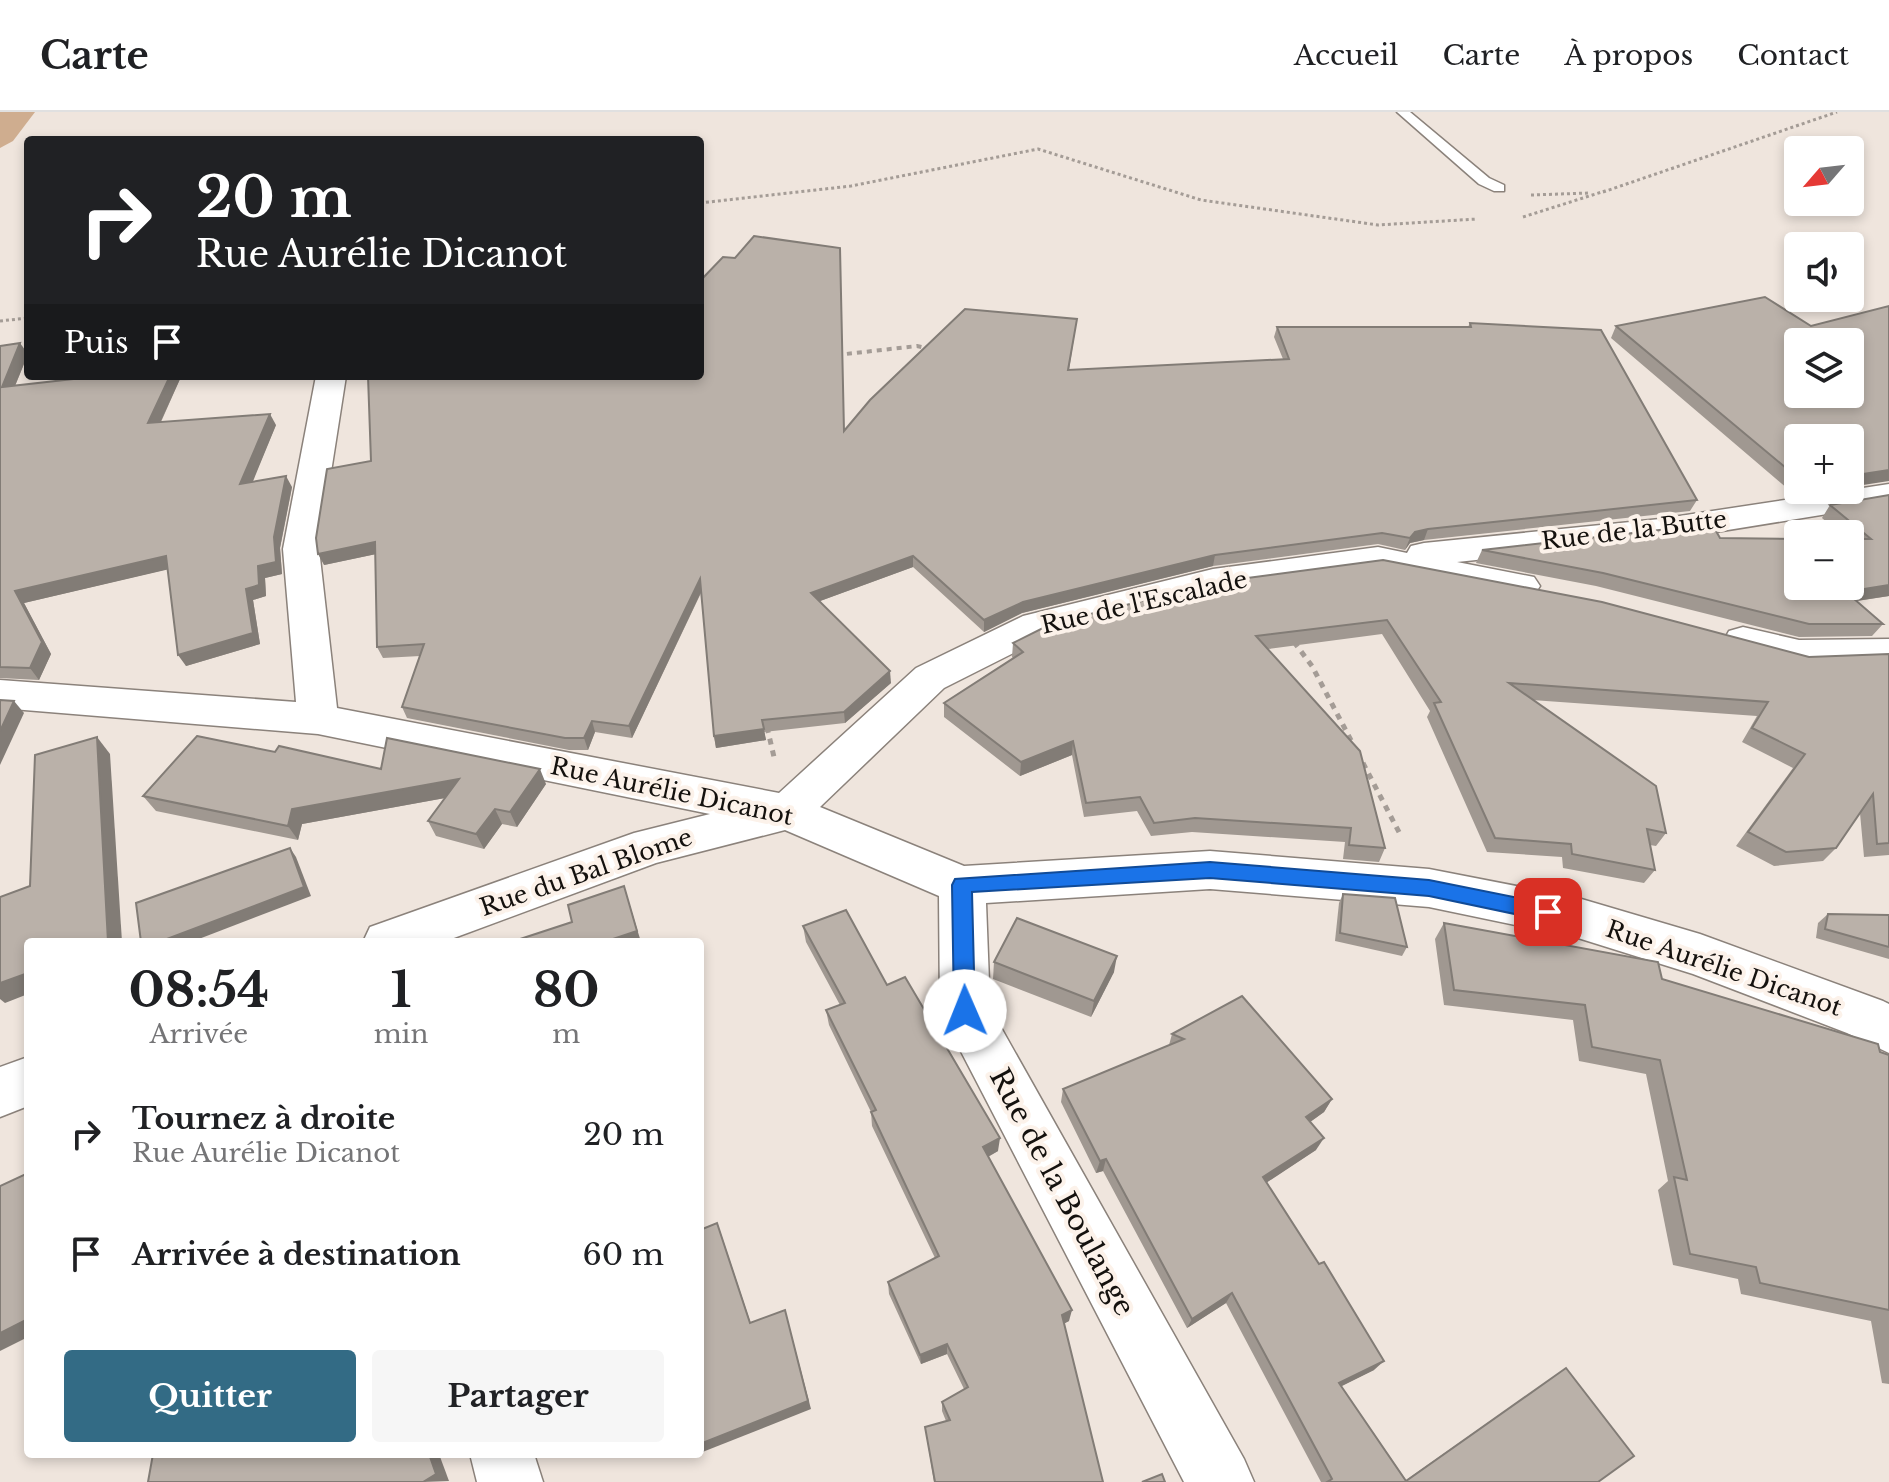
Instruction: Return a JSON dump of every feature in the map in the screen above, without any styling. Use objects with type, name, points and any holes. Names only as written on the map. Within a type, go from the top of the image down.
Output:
[{"type":"street","points":[[318,719],[301,549],[330,380]]},
{"type":"street","name":"Rue de la Butte","points":[[1378,559],[1660,530],[1889,494]]},
{"type":"street","name":"Rue de l'Escalade","points":[[787,812],[930,678],[1037,625],[1213,581],[1378,559],[1549,592]]},
{"type":"street","points":[[1712,631],[1799,654],[1889,652]]},
{"type":"street","name":"Rue Aurélie Dicanot","points":[[0,694],[318,719],[787,812],[962,885],[1210,870],[1429,888],[1578,918],[1700,955],[1865,1017],[1889,1030]]},
{"type":"street","name":"Rue du Bal Blome","points":[[398,938],[650,846],[787,812]]},
{"type":"street","name":"Rue de la Boulange","points":[[962,885],[965,1011],[1221,1482]]},
{"type":"street","points":[[0,1092],[24,1083]]},
{"type":"street","points":[[503,1458],[510,1482]]},
{"type":"lane","points":[[1403,112],[1484,181],[1499,188]]},
{"type":"path","points":[[1524,216],[1837,112]]},
{"type":"path","points":[[704,203],[851,186],[1038,149],[1201,200],[1378,225],[1480,219]]},
{"type":"path","points":[[1499,188],[1528,195],[1563,196],[1605,191]]},
{"type":"path","points":[[0,321],[24,318]]},
{"type":"path","points":[[823,357],[917,346],[932,349]]},
{"type":"path","points":[[766,724],[787,812]]},
{"type":"shaded area","points":[[0,112],[35,112],[13,141],[0,148]]},
{"type":"building","points":[[754,236],[840,248],[844,431],[870,400],[965,309],[1077,319],[1068,370],[1289,359],[1277,327],[1471,327],[1470,323],[1601,330],[1697,500],[1428,529],[1415,532],[1410,538],[1382,533],[1215,555],[1023,602],[984,620],[913,556],[811,593],[890,671],[844,712],[762,720],[764,729],[714,736],[700,579],[629,726],[592,721],[584,738],[565,738],[402,707],[424,644],[377,647],[375,542],[318,554],[316,538],[327,469],[371,461],[368,380],[704,380],[704,277],[723,257],[735,258]]},
{"type":"building","points":[[1765,297],[1784,312],[1811,326],[1889,306],[1889,470],[1864,474],[1864,424],[1784,424],[1784,466],[1616,326]]},
{"type":"building","points":[[20,343],[2,387],[64,380],[168,380],[148,423],[270,414],[240,484],[286,476],[274,537],[276,562],[258,566],[259,585],[246,589],[253,633],[178,655],[166,556],[15,591],[42,642],[30,668],[0,667],[0,346]]},
{"type":"building","points":[[1889,495],[1889,585],[1864,589],[1864,539],[1871,539],[1864,533],[1864,520],[1848,520],[1830,505],[1864,504],[1864,499]]},
{"type":"building","points":[[1712,524],[1720,538],[1784,539],[1784,600],[1855,600],[1883,624],[1809,624],[1603,573],[1482,550]]},
{"type":"building","points":[[1383,560],[1602,602],[1809,657],[1889,654],[1889,843],[1877,844],[1873,794],[1836,848],[1786,852],[1748,832],[1805,754],[1752,728],[1768,702],[1509,683],[1656,786],[1666,833],[1647,829],[1655,870],[1572,854],[1571,844],[1495,838],[1434,703],[1441,702],[1387,620],[1256,636],[1360,751],[1385,848],[1349,845],[1351,828],[1195,818],[1154,823],[1140,797],[1086,803],[1073,741],[1021,762],[944,703],[1023,652],[1013,643],[1051,624],[1217,582]]},
{"type":"building","points":[[0,700],[14,701],[0,731]]},
{"type":"building","points":[[197,736],[275,752],[279,746],[381,769],[387,738],[540,769],[510,812],[495,809],[476,834],[428,821],[459,779],[292,809],[288,826],[143,796]]},
{"type":"building","points":[[97,737],[108,938],[24,938],[24,974],[0,983],[0,897],[30,886],[35,755]]},
{"type":"building","points":[[290,848],[304,887],[170,938],[140,938],[136,903]]},
{"type":"building","points":[[624,886],[637,931],[616,938],[523,938],[572,922],[568,905]]},
{"type":"building","points":[[1343,894],[1395,898],[1407,947],[1340,933]]},
{"type":"building","points":[[846,910],[887,985],[905,977],[1000,1138],[983,1147],[1072,1310],[1062,1315],[1103,1482],[935,1482],[925,1427],[950,1420],[942,1402],[968,1387],[947,1344],[920,1355],[888,1282],[939,1256],[871,1112],[876,1110],[826,1010],[845,1003],[803,926]]},
{"type":"building","points":[[1828,914],[1889,915],[1889,947],[1825,929]]},
{"type":"building","points":[[1017,918],[1117,956],[1094,1001],[994,962]]},
{"type":"building","points":[[1444,923],[1658,962],[1662,979],[1878,1044],[1880,1052],[1889,1055],[1889,1310],[1760,1283],[1756,1267],[1690,1254],[1674,1177],[1687,1180],[1660,1060],[1592,1047],[1585,1005],[1454,990]]},
{"type":"building","points":[[1242,996],[1332,1099],[1306,1117],[1324,1138],[1263,1177],[1319,1264],[1324,1262],[1384,1361],[1339,1383],[1406,1481],[1566,1368],[1634,1456],[1598,1482],[1327,1482],[1332,1479],[1232,1293],[1192,1319],[1106,1159],[1100,1161],[1063,1089],[1184,1039],[1172,1034]]},
{"type":"building","points":[[24,1175],[24,1321],[0,1333],[0,1186]]},
{"type":"building","points":[[717,1223],[750,1323],[785,1310],[808,1401],[704,1442],[704,1228]]},
{"type":"building","points":[[152,1458],[430,1458],[436,1474],[423,1482],[148,1482]]},
{"type":"building","points":[[1162,1474],[1165,1482],[1142,1482]]},
{"type":"route","points":[[965,1011],[962,885],[1210,870],[1429,888],[1548,912]]}]
